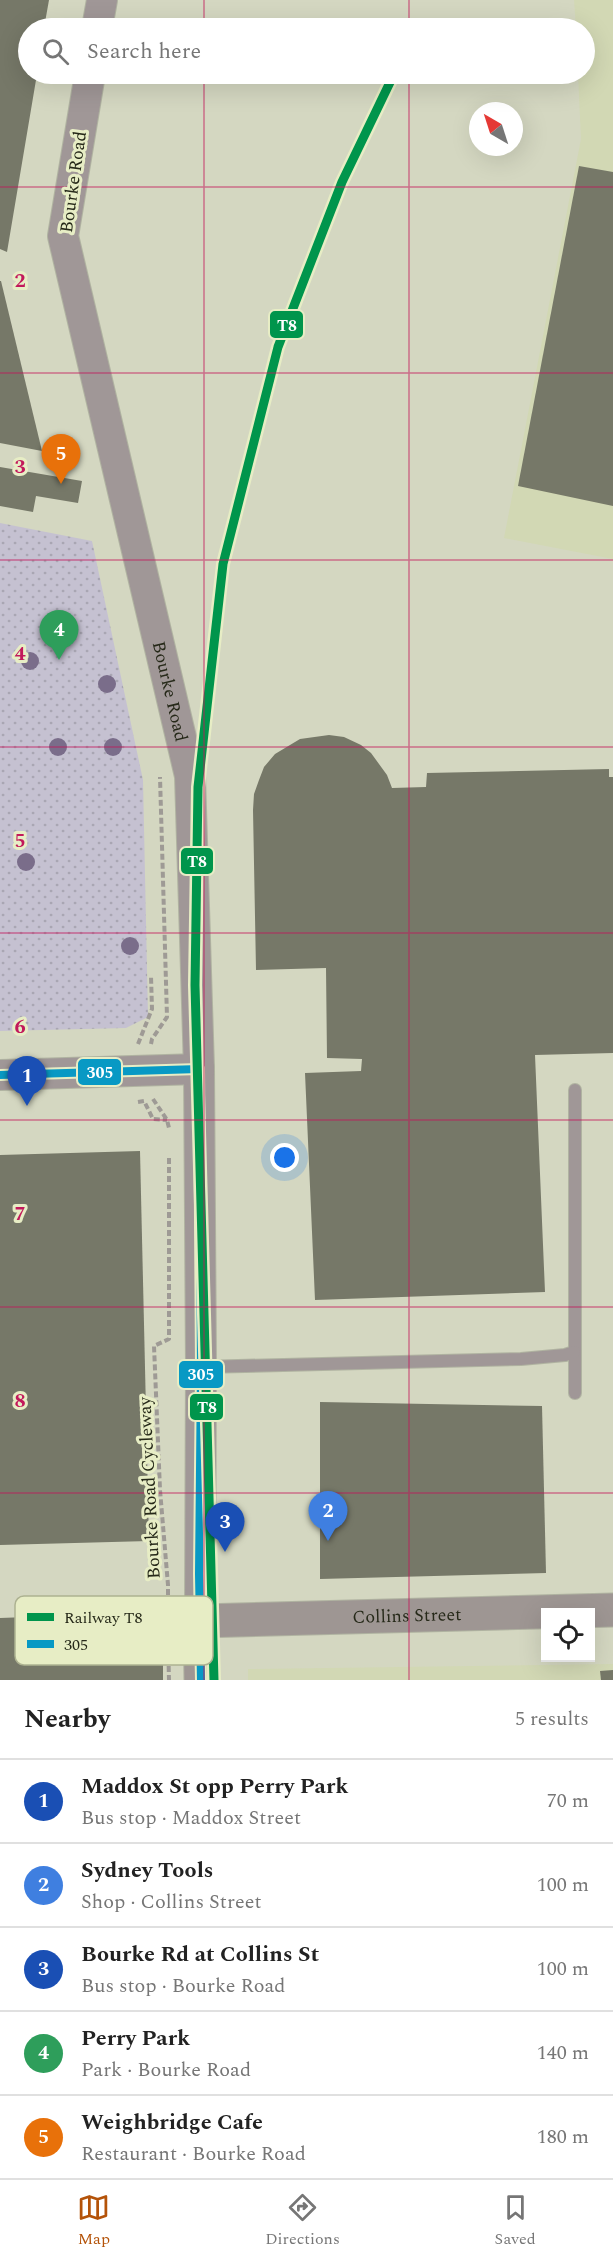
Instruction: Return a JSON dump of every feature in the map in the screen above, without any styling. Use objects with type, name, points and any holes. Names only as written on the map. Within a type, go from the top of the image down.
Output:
[{"type":"main road","name":"Collins Street","points":[[213,1621],[613,1610]]},
{"type":"main road","name":"Bourke Road","points":[[201,1665],[201,1680]]},
{"type":"street","points":[[99,18],[102,0]]},
{"type":"street","name":"Bourke Road","points":[[88,84],[63,236],[190,776],[199,1069],[200,1596]]},
{"type":"street","points":[[0,1075],[199,1069]]},
{"type":"lane","points":[[575,1090],[575,1393]]},
{"type":"lane","points":[[201,1367],[521,1359],[574,1352]]},
{"type":"path","points":[[136,1051],[152,1009],[151,976]]},
{"type":"path","points":[[138,1102],[144,1101],[153,1119],[167,1120]]},
{"type":"path","name":"Bourke Road Cycleway","points":[[168,1596],[160,1490],[154,1346],[169,1339]]},
{"type":"path","name":"Bourke Road Cycleway","points":[[169,1665],[169,1680]]},
{"type":"shaded area","points":[[574,0],[613,0],[613,559],[504,538],[581,139],[578,84],[595,84],[595,18],[575,18]]},
{"type":"shaded area","points":[[0,523],[92,541],[143,780],[148,1017],[126,1028],[0,1031]]},
{"type":"shaded area","points":[[613,1664],[613,1680],[248,1680],[248,1669]]},
{"type":"building","points":[[0,0],[49,0],[46,18],[18,18],[18,84],[35,84],[7,252],[0,249]]},
{"type":"building","points":[[579,166],[613,172],[613,506],[518,486]]},
{"type":"building","points":[[1,281],[42,451],[0,443]]},
{"type":"building","points":[[0,467],[82,481],[78,503],[36,496],[33,512],[0,506]]},
{"type":"building","points":[[329,735],[344,737],[371,753],[387,775],[392,788],[426,787],[427,773],[609,769],[609,777],[613,777],[613,1053],[535,1055],[545,1292],[315,1300],[305,1073],[361,1071],[362,1059],[327,1058],[326,968],[256,970],[253,810],[254,794],[264,767],[275,754],[300,739]]},
{"type":"building","points":[[140,1151],[149,1541],[0,1545],[0,1155]]},
{"type":"building","points":[[320,1402],[542,1406],[546,1573],[320,1579]]},
{"type":"building","points":[[15,1617],[15,1665],[163,1665],[163,1680],[0,1680],[0,1618]]},
{"type":"building","points":[[613,1670],[613,1680],[601,1680],[600,1671]]},
{"type":"rail line","name":"T8","points":[[212,1596],[195,985],[198,787],[223,564],[278,347],[342,182],[389,84]]},
{"type":"rail line","name":"T8","points":[[213,1643],[214,1680]]},
{"type":"transit line","name":"305","points":[[199,1069],[199,1596]]},
{"type":"transit line","name":"305","points":[[0,1075],[199,1069]]},
{"type":"transit line","name":"305","points":[[201,1665],[201,1680]]},
{"type":"place","name":"Weighbridge Cafe","points":[[61,484]]},
{"type":"place","name":"Perry Park","points":[[59,660]]},
{"type":"place","name":"Maddox St opp Perry Park","points":[[27,1106]]},
{"type":"place","name":"Sydney Tools","points":[[328,1541]]},
{"type":"place","name":"Bourke Rd at Collins St","points":[[225,1552]]}]
